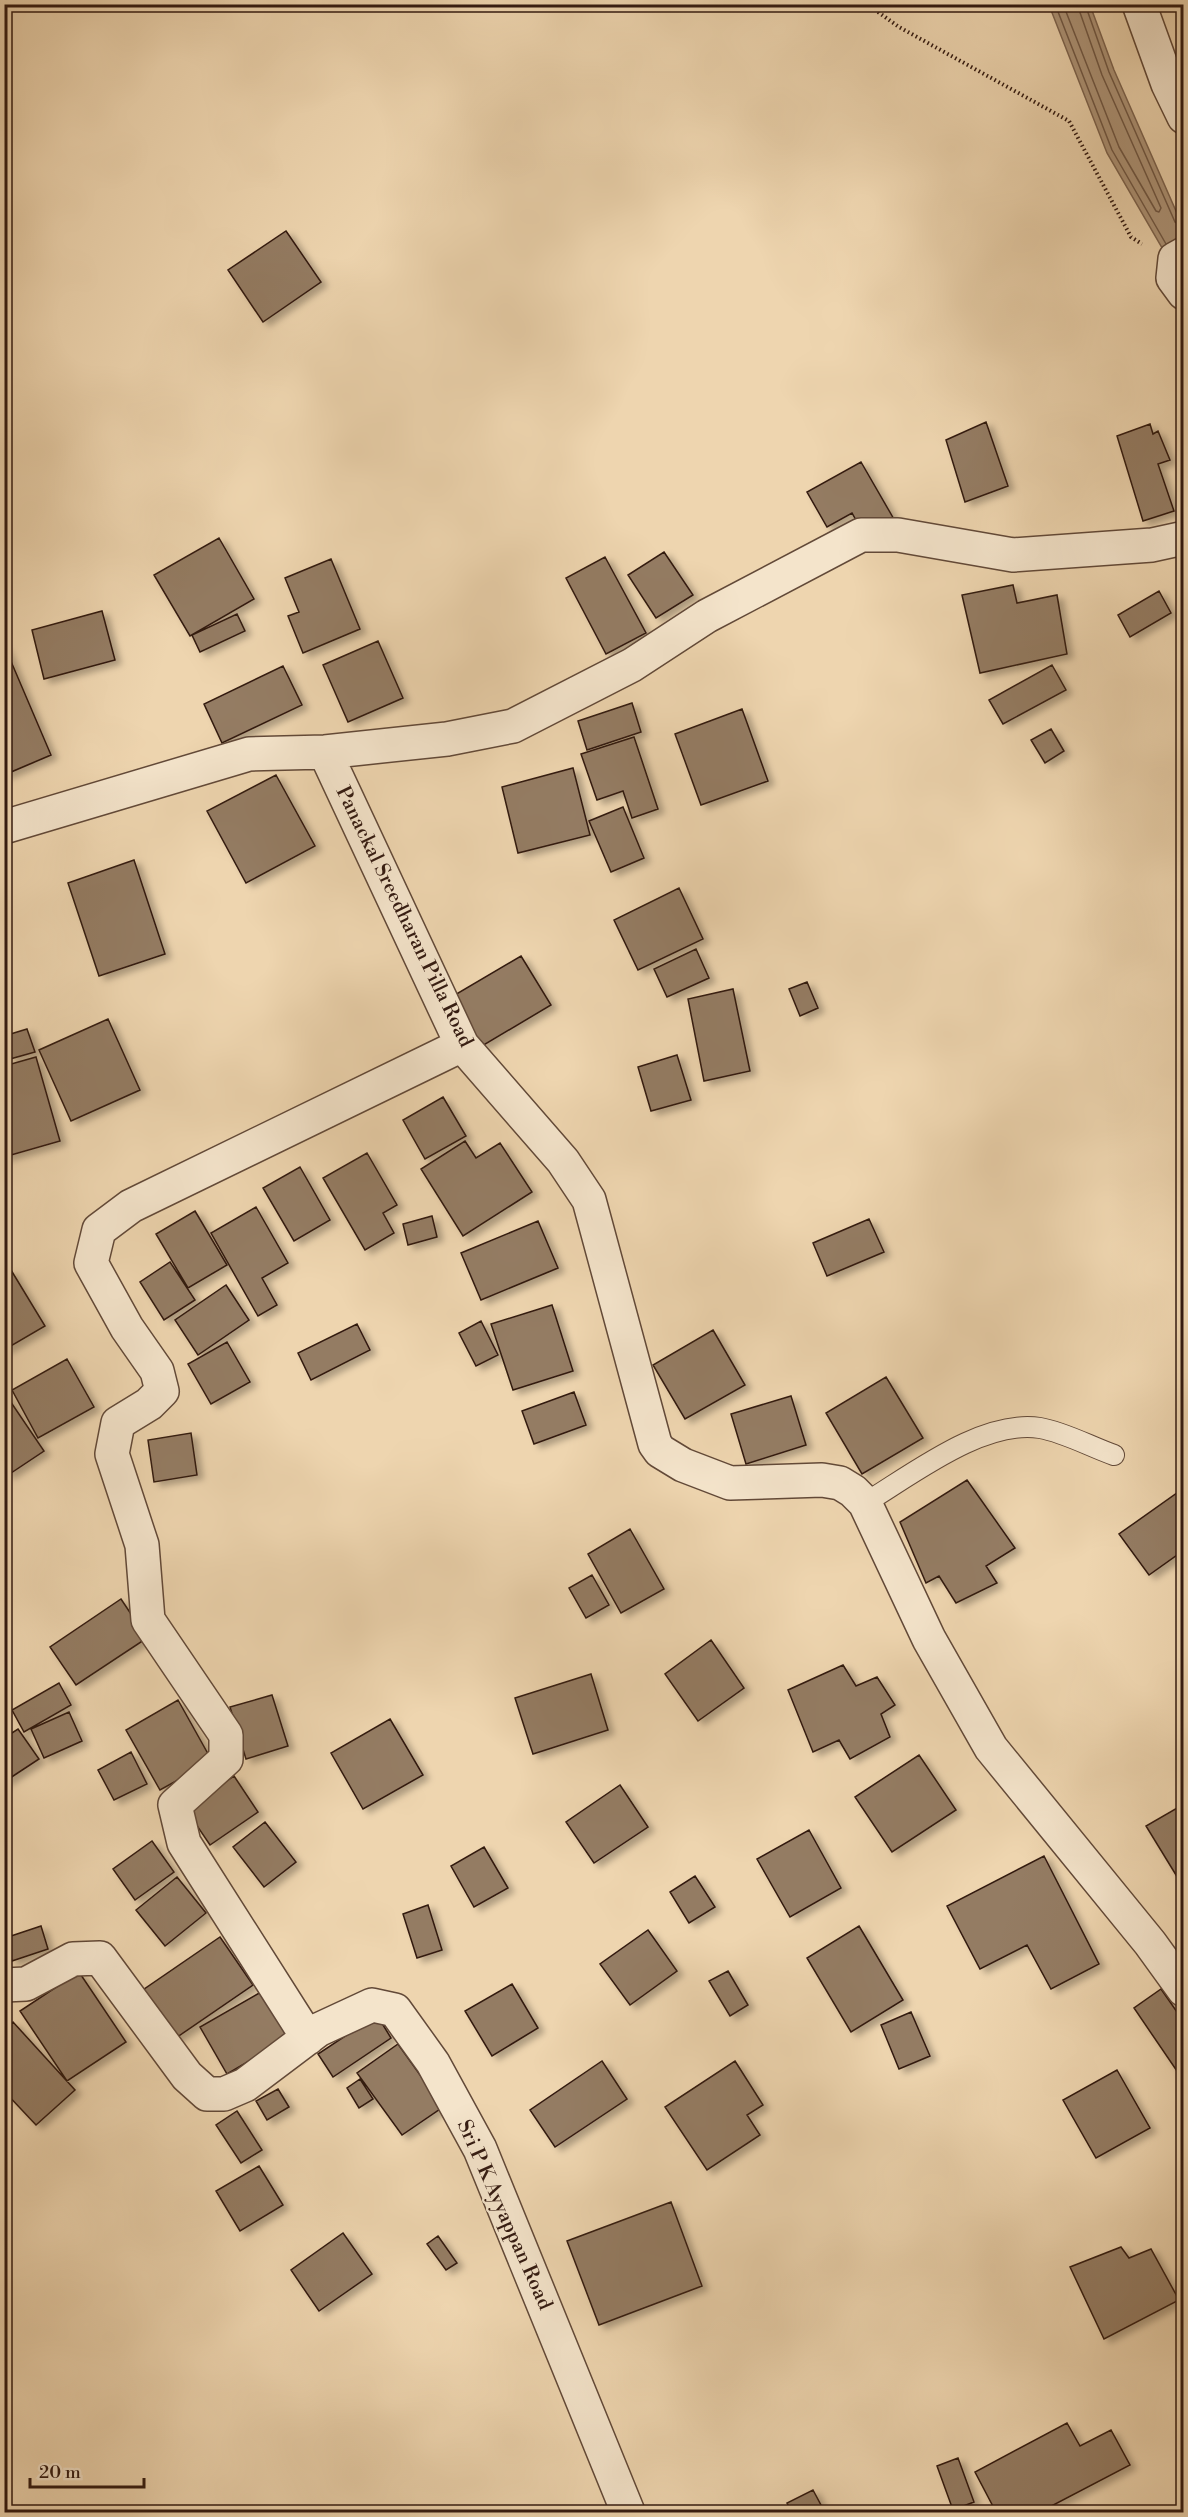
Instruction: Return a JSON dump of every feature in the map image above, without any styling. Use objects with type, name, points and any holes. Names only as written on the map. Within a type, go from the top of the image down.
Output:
[{"type":"street","points":[[1138,4],[1168,84],[1184,117]]},
{"type":"street","points":[[4,827],[249,754],[325,752],[447,739],[513,726],[632,665],[707,616],[861,535],[897,536],[1013,555],[1152,545],[1184,538]]},
{"type":"street","name":"Panackal Sreedharan Pilla Road","points":[[325,752],[462,1045],[563,1161],[589,1200],[650,1433],[660,1451],[683,1465],[730,1484],[822,1480],[840,1483],[853,1491],[865,1503],[929,1639],[991,1748],[1150,1943],[1184,1990]]},
{"type":"street","points":[[308,2038],[184,1843],[175,1805],[226,1759],[226,1735],[148,1620],[142,1545],[112,1454],[118,1423],[149,1404],[162,1392],[157,1371],[127,1328],[91,1263],[99,1230],[131,1206],[462,1045]]},
{"type":"street","name":"Sri P K Ayyappan Road","points":[[4,1985],[26,1984],[73,1959],[100,1958],[187,2076],[207,2094],[224,2094],[244,2085],[318,2030],[372,2005],[395,2010],[433,2063],[480,2149],[628,2512]]},
{"type":"lane","points":[[865,1503],[959,1446],[1011,1427],[1041,1428],[1114,1455]]},
{"type":"path","points":[[867,4],[899,27],[1069,121],[1131,237],[1179,268]]},
{"type":"water","points":[[1049,5],[1090,5],[1114,70],[1183,227],[1183,284],[1107,153]]},
{"type":"building","points":[[286,231],[321,282],[263,322],[228,270]]},
{"type":"building","points":[[986,422],[1008,486],[965,502],[946,440]]},
{"type":"building","points":[[1150,424],[1153,434],[1158,431],[1170,460],[1158,464],[1174,511],[1143,521],[1117,436]]},
{"type":"building","points":[[861,462],[895,521],[866,538],[852,513],[827,527],[807,492]]},
{"type":"building","points":[[219,538],[254,599],[190,636],[154,575]]},
{"type":"building","points":[[664,552],[693,595],[656,618],[628,575]]},
{"type":"building","points":[[605,557],[646,633],[606,654],[566,578]]},
{"type":"building","points":[[331,559],[360,629],[303,653],[288,616],[299,612],[285,578]]},
{"type":"building","points":[[1013,585],[1017,603],[1057,595],[1067,654],[980,673],[962,595]]},
{"type":"building","points":[[1159,591],[1171,613],[1130,637],[1118,615]]},
{"type":"building","points":[[102,611],[115,660],[44,679],[32,630]]},
{"type":"building","points":[[237,614],[245,631],[200,652],[192,635]]},
{"type":"building","points":[[378,641],[403,698],[348,722],[323,665]]},
{"type":"building","points":[[4,645],[51,755],[4,775]]},
{"type":"building","points":[[1052,665],[1066,690],[1003,724],[989,700]]},
{"type":"building","points":[[283,666],[302,705],[222,743],[204,704]]},
{"type":"building","points":[[632,703],[641,732],[587,750],[578,721]]},
{"type":"building","points":[[742,709],[768,781],[701,805],[675,734]]},
{"type":"building","points":[[1051,729],[1064,751],[1045,763],[1031,740]]},
{"type":"building","points":[[634,737],[658,809],[632,818],[623,791],[597,800],[581,754]]},
{"type":"building","points":[[573,768],[590,835],[518,853],[502,787]]},
{"type":"building","points":[[276,775],[315,846],[246,883],[207,811]]},
{"type":"building","points":[[623,807],[644,858],[611,872],[589,821]]},
{"type":"building","points":[[134,860],[165,954],[99,976],[68,883]]},
{"type":"building","points":[[679,888],[703,939],[638,970],[614,920]]},
{"type":"building","points":[[696,949],[709,978],[667,997],[654,969]]},
{"type":"building","points":[[521,956],[551,1005],[482,1046],[453,996]]},
{"type":"building","points":[[807,982],[818,1008],[800,1016],[789,989]]},
{"type":"building","points":[[733,989],[750,1071],[704,1081],[688,999]]},
{"type":"building","points":[[108,1019],[140,1090],[71,1121],[39,1050]]},
{"type":"building","points":[[27,1029],[35,1052],[10,1059],[4,1036]]},
{"type":"building","points":[[677,1055],[691,1100],[651,1111],[638,1067]]},
{"type":"building","points":[[36,1057],[60,1141],[4,1157],[4,1066]]},
{"type":"building","points":[[443,1097],[466,1136],[425,1159],[403,1120]]},
{"type":"building","points":[[465,1141],[476,1158],[500,1143],[532,1192],[463,1236],[421,1169]]},
{"type":"building","points":[[367,1153],[397,1205],[383,1213],[394,1233],[365,1250],[323,1178]]},
{"type":"building","points":[[300,1167],[330,1220],[294,1241],[263,1188]]},
{"type":"building","points":[[256,1207],[288,1263],[262,1278],[277,1305],[258,1316],[211,1233]]},
{"type":"building","points":[[195,1211],[227,1265],[188,1288],[156,1234]]},
{"type":"building","points":[[432,1216],[437,1237],[408,1245],[403,1224]]},
{"type":"building","points":[[869,1219],[884,1252],[827,1276],[813,1243]]},
{"type":"building","points":[[538,1221],[558,1268],[481,1300],[461,1253]]},
{"type":"building","points":[[170,1262],[195,1300],[164,1320],[140,1282]]},
{"type":"building","points":[[11,1270],[45,1326],[4,1350],[4,1274]]},
{"type":"building","points":[[226,1285],[249,1320],[198,1355],[175,1320]]},
{"type":"building","points":[[552,1305],[573,1371],[513,1390],[491,1324]]},
{"type":"building","points":[[481,1321],[498,1355],[476,1366],[459,1333]]},
{"type":"building","points":[[357,1324],[370,1350],[311,1380],[298,1353]]},
{"type":"building","points":[[713,1330],[745,1385],[685,1419],[653,1365]]},
{"type":"building","points":[[227,1342],[250,1382],[211,1404],[188,1364]]},
{"type":"building","points":[[67,1359],[94,1407],[38,1438],[12,1390]]},
{"type":"building","points":[[886,1377],[923,1438],[862,1474],[826,1413]]},
{"type":"building","points":[[4,1392],[44,1451],[8,1475],[4,1469]]},
{"type":"building","points":[[574,1392],[586,1425],[534,1444],[522,1411]]},
{"type":"building","points":[[791,1396],[806,1445],[746,1464],[731,1414]]},
{"type":"building","points":[[191,1433],[197,1475],[154,1482],[148,1440]]},
{"type":"building","points":[[967,1480],[1015,1548],[986,1566],[997,1583],[956,1603],[939,1576],[926,1583],[900,1522]]},
{"type":"building","points":[[1184,1488],[1184,1550],[1149,1575],[1119,1534]]},
{"type":"building","points":[[630,1529],[664,1589],[621,1613],[588,1554]]},
{"type":"building","points":[[592,1575],[609,1605],[586,1618],[569,1588]]},
{"type":"building","points":[[121,1599],[147,1638],[76,1685],[50,1647]]},
{"type":"building","points":[[711,1640],[744,1688],[698,1721],[665,1674]]},
{"type":"building","points":[[843,1665],[856,1686],[877,1677],[895,1705],[881,1714],[890,1737],[850,1759],[839,1740],[813,1752],[788,1690]]},
{"type":"building","points":[[591,1674],[608,1730],[533,1754],[515,1698]]},
{"type":"building","points":[[59,1683],[71,1705],[24,1732],[12,1710]]},
{"type":"building","points":[[272,1695],[288,1746],[246,1759],[230,1707]]},
{"type":"building","points":[[178,1700],[212,1761],[160,1790],[126,1730]]},
{"type":"building","points":[[69,1712],[82,1741],[44,1758],[31,1729]]},
{"type":"building","points":[[390,1719],[423,1775],[363,1809],[331,1753]]},
{"type":"building","points":[[18,1729],[39,1759],[4,1782],[4,1738]]},
{"type":"building","points":[[131,1752],[147,1784],[114,1800],[98,1770]]},
{"type":"building","points":[[919,1755],[956,1810],[892,1852],[855,1797]]},
{"type":"building","points":[[234,1776],[258,1812],[210,1845],[185,1808]]},
{"type":"building","points":[[620,1785],[648,1827],[594,1863],[566,1822]]},
{"type":"building","points":[[1184,1804],[1184,1888],[1146,1826]]},
{"type":"building","points":[[265,1822],[296,1862],[264,1887],[233,1847]]},
{"type":"building","points":[[809,1830],[841,1888],[790,1917],[757,1859]]},
{"type":"building","points":[[152,1841],[174,1872],[135,1900],[113,1869]]},
{"type":"building","points":[[484,1847],[508,1888],[474,1907],[451,1866]]},
{"type":"building","points":[[1044,1856],[1099,1964],[1051,1989],[1027,1945],[980,1969],[947,1906]]},
{"type":"building","points":[[695,1876],[715,1907],[689,1923],[670,1892]]},
{"type":"building","points":[[177,1877],[206,1913],[165,1946],[136,1910]]},
{"type":"building","points":[[428,1905],[442,1950],[417,1958],[403,1914]]},
{"type":"building","points":[[41,1926],[48,1949],[12,1961],[5,1938]]},
{"type":"building","points":[[859,1926],[903,2000],[851,2032],[807,1958]]},
{"type":"building","points":[[648,1930],[677,1971],[630,2005],[600,1964]]},
{"type":"building","points":[[220,1937],[253,1985],[170,2042],[137,1994]]},
{"type":"building","points":[[728,1971],[748,2005],[730,2016],[709,1981]]},
{"type":"building","points":[[79,1972],[126,2042],[67,2081],[20,2011]]},
{"type":"building","points":[[512,1984],[538,2028],[492,2056],[465,2011]]},
{"type":"building","points":[[1161,1989],[1184,2022],[1184,2071],[1179,2074],[1134,2008]]},
{"type":"building","points":[[261,1992],[288,2038],[227,2074],[200,2027]]},
{"type":"building","points":[[911,2012],[930,2056],[899,2069],[881,2025]]},
{"type":"building","points":[[377,2015],[391,2038],[333,2077],[318,2054]]},
{"type":"building","points":[[13,2022],[75,2090],[36,2125],[4,2091],[4,2030]]},
{"type":"building","points":[[398,2044],[443,2107],[402,2135],[357,2073]]},
{"type":"building","points":[[602,2061],[627,2099],[555,2147],[530,2110]]},
{"type":"building","points":[[735,2061],[763,2105],[747,2115],[760,2135],[707,2170],[665,2107]]},
{"type":"building","points":[[1117,2070],[1150,2128],[1096,2158],[1063,2100]]},
{"type":"building","points":[[360,2079],[373,2099],[359,2108],[347,2088]]},
{"type":"building","points":[[278,2089],[289,2107],[267,2120],[256,2101]]},
{"type":"building","points":[[237,2111],[262,2150],[241,2163],[216,2125]]},
{"type":"building","points":[[259,2166],[283,2205],[240,2231],[216,2191]]},
{"type":"building","points":[[671,2202],[702,2286],[599,2325],[567,2241]]},
{"type":"building","points":[[343,2233],[372,2274],[319,2311],[291,2270]]},
{"type":"building","points":[[438,2236],[457,2263],[446,2270],[427,2244]]},
{"type":"building","points":[[1121,2247],[1129,2258],[1151,2249],[1179,2300],[1104,2339],[1070,2267]]},
{"type":"building","points":[[1067,2423],[1080,2446],[1111,2430],[1130,2465],[1040,2512],[996,2512],[975,2472]]},
{"type":"building","points":[[958,2458],[974,2502],[953,2510],[937,2466]]},
{"type":"building","points":[[813,2490],[822,2507],[811,2512],[792,2512],[787,2503]]}]
